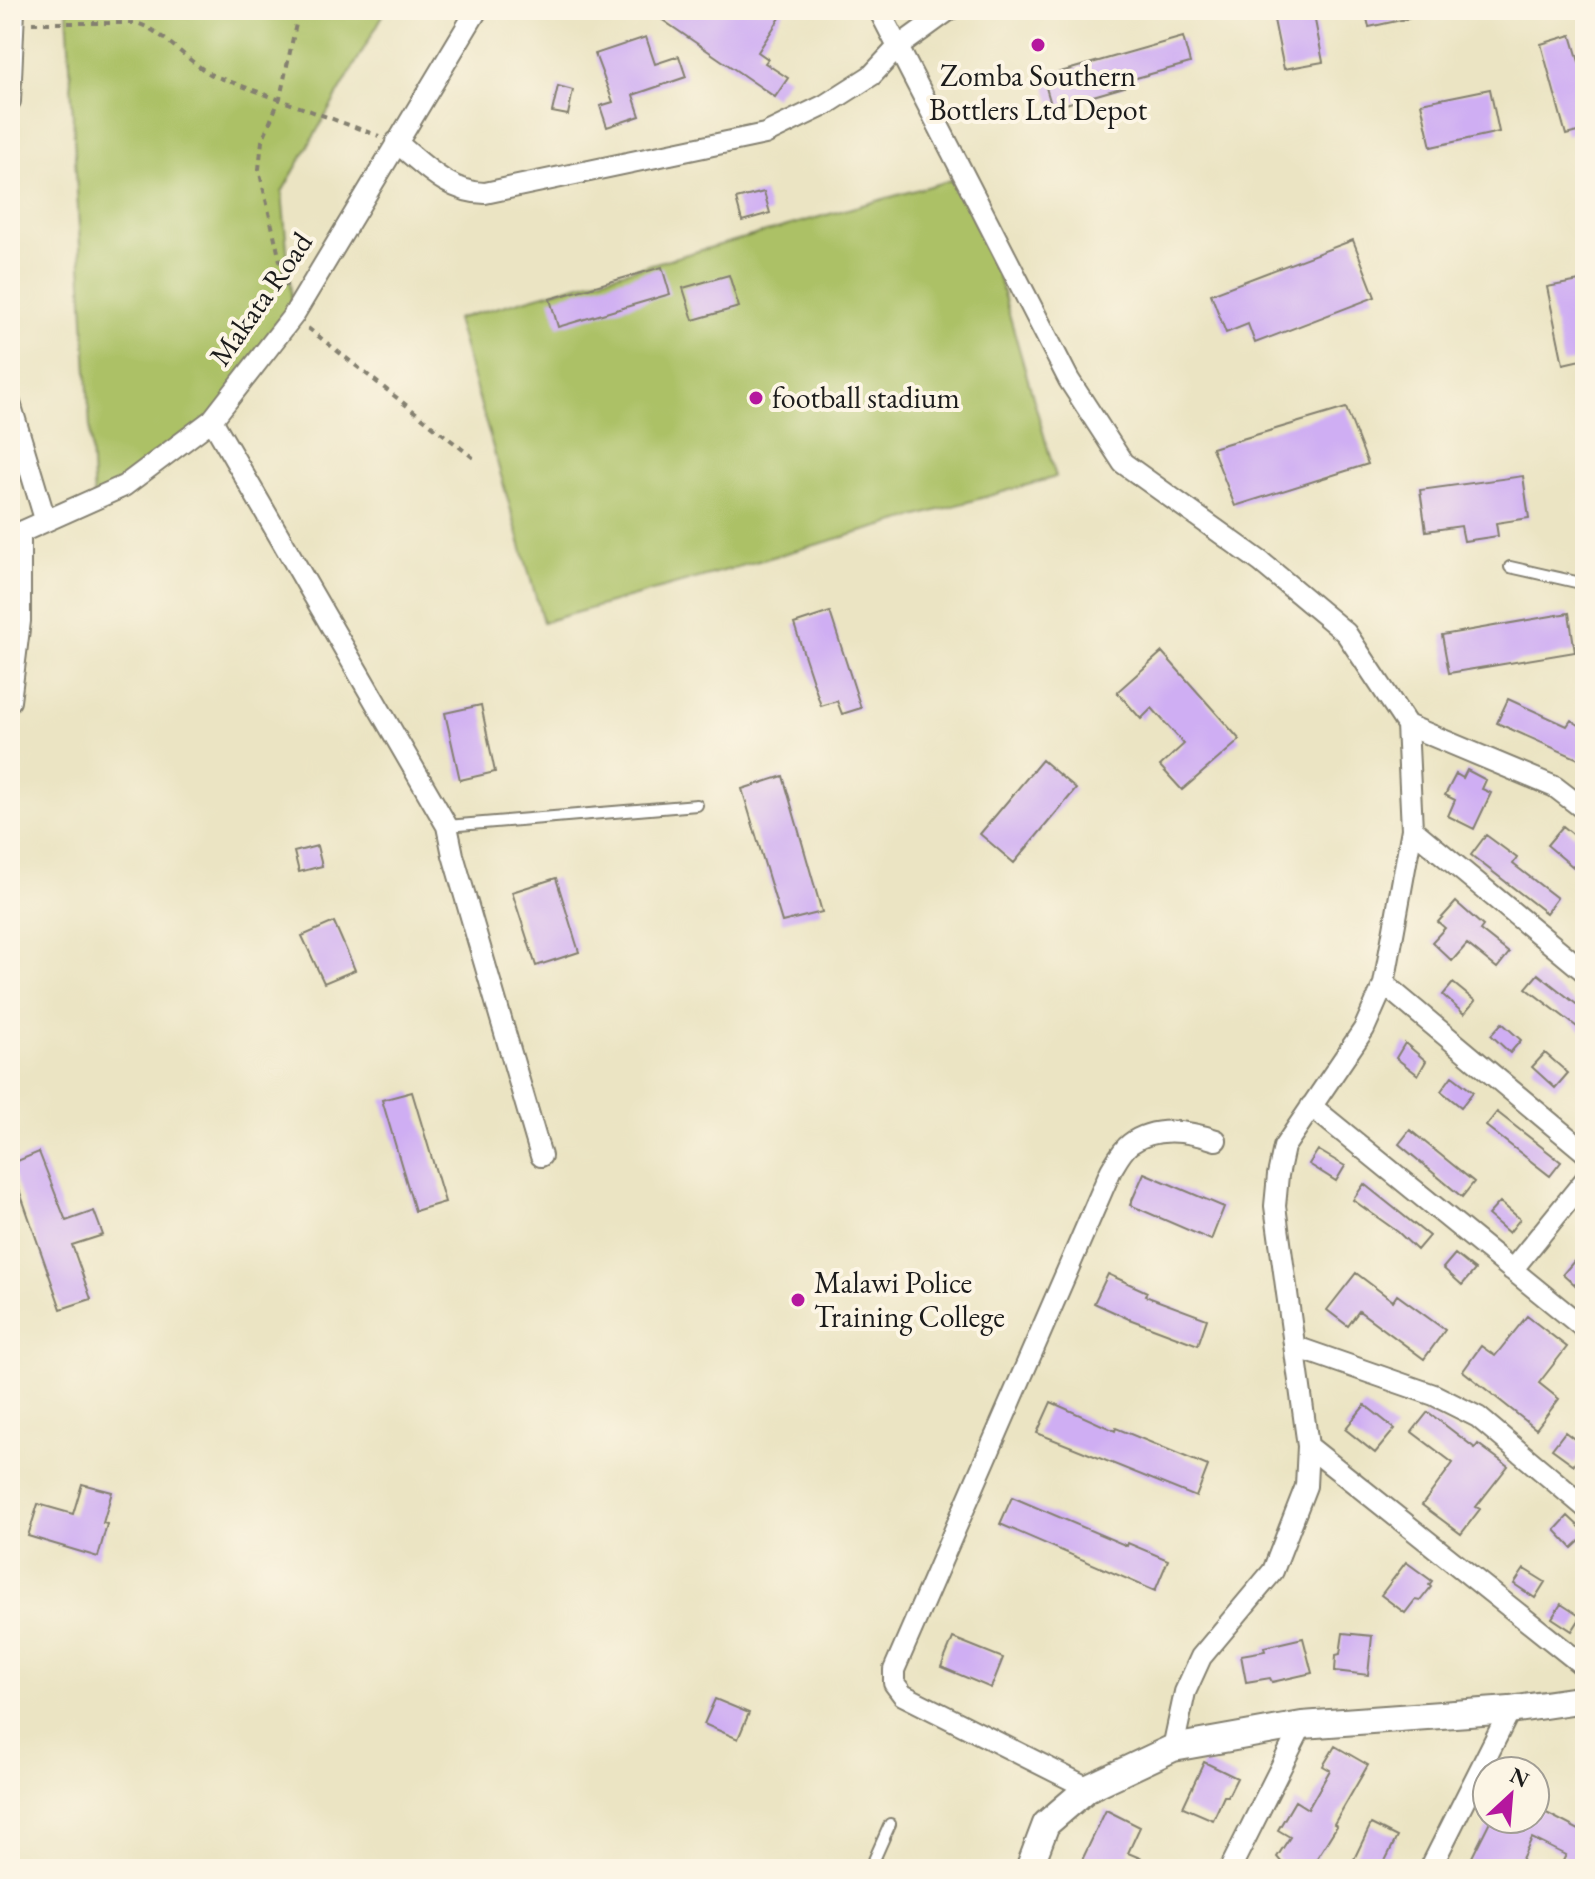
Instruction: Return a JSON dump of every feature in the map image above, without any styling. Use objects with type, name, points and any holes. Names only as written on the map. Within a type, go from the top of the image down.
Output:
[{"type":"street","name":"Makata Road","points":[[15,534],[124,486],[150,470],[212,420],[293,316],[477,10]]},
{"type":"street","points":[[879,10],[1069,380],[1123,463],[1261,562],[1346,633],[1407,725],[1412,829],[1384,984],[1364,1029],[1284,1147],[1278,1175],[1275,1206],[1308,1446],[1306,1486],[1273,1571],[1201,1657],[1185,1692],[1173,1748]]},
{"type":"street","points":[[396,142],[444,181],[474,193],[485,193],[765,134],[825,105],[872,75],[898,47],[949,10]]},
{"type":"street","points":[[10,101],[14,17]]},
{"type":"street","points":[[10,403],[45,519]]},
{"type":"street","points":[[212,420],[447,826],[541,1156]]},
{"type":"street","points":[[10,701],[20,621],[15,534]]},
{"type":"street","points":[[1407,725],[1555,787],[1585,810]]},
{"type":"street","points":[[1412,829],[1585,972]]},
{"type":"street","points":[[1384,984],[1585,1152]]},
{"type":"street","points":[[1311,1106],[1585,1329]]},
{"type":"street","points":[[1088,1788],[903,1695],[894,1683],[894,1670],[1111,1170],[1129,1145],[1150,1135],[1171,1130],[1216,1140]]},
{"type":"street","points":[[1512,1270],[1585,1180]]},
{"type":"street","points":[[1296,1347],[1434,1395],[1478,1417],[1585,1507]]},
{"type":"street","points":[[1308,1446],[1585,1667]]},
{"type":"street","points":[[1029,1869],[1046,1824],[1088,1788],[1173,1748],[1302,1725],[1510,1710],[1585,1699]]},
{"type":"street","points":[[1430,1869],[1510,1710]]},
{"type":"street","points":[[1230,1869],[1302,1725]]},
{"type":"lane","points":[[1510,567],[1585,584]]},
{"type":"lane","points":[[447,826],[697,805]]},
{"type":"lane","points":[[870,1869],[890,1824]]},
{"type":"path","points":[[14,17],[145,25],[155,30],[192,64],[212,75],[396,142]]},
{"type":"green space","points":[[67,10],[386,10],[282,192],[293,316],[212,420],[94,501]]},
{"type":"green space","name":"football stadium","points":[[969,175],[1056,477],[543,622],[456,319]]},
{"type":"building","points":[[648,10],[785,10],[758,52],[768,59],[765,63],[788,78],[775,97]]},
{"type":"building","points":[[1272,10],[1313,10],[1323,62],[1284,69]]},
{"type":"building","points":[[1365,10],[1414,10],[1415,17],[1369,27]]},
{"type":"building","points":[[1571,35],[1585,82],[1585,130],[1566,135],[1541,44]]},
{"type":"building","points":[[646,37],[655,64],[679,56],[686,77],[633,95],[640,116],[607,127],[600,106],[613,102],[595,54]]},
{"type":"building","points":[[1183,37],[1190,63],[1122,82],[1124,87],[1052,108],[1043,77]]},
{"type":"building","points":[[558,86],[573,90],[568,115],[552,112]]},
{"type":"building","points":[[1490,89],[1499,132],[1431,147],[1421,103]]},
{"type":"building","points":[[764,192],[770,213],[742,221],[736,199]]},
{"type":"building","points":[[1353,240],[1375,297],[1255,343],[1248,324],[1226,333],[1211,294]]},
{"type":"building","points":[[662,267],[670,294],[558,327],[550,299]]},
{"type":"building","points":[[729,275],[739,307],[693,320],[683,288]]},
{"type":"building","points":[[1585,280],[1585,359],[1563,364],[1547,287]]},
{"type":"building","points":[[1346,408],[1368,464],[1235,506],[1212,448]]},
{"type":"building","points":[[1523,476],[1529,518],[1496,523],[1498,536],[1464,541],[1461,526],[1426,531],[1420,490]]},
{"type":"building","points":[[830,612],[861,708],[842,714],[837,701],[821,706],[794,624]]},
{"type":"building","points":[[1569,613],[1575,652],[1449,673],[1442,635]]},
{"type":"building","points":[[1162,652],[1240,740],[1182,790],[1160,766],[1184,744],[1152,708],[1141,719],[1117,692]]},
{"type":"building","points":[[1508,699],[1567,726],[1571,720],[1585,729],[1585,762],[1497,723]]},
{"type":"building","points":[[481,705],[495,772],[460,780],[445,713]]},
{"type":"building","points":[[1042,760],[1076,789],[1014,863],[980,834]]},
{"type":"building","points":[[1467,770],[1486,780],[1482,789],[1491,793],[1474,829],[1448,816],[1455,800],[1445,795],[1456,774],[1463,778]]},
{"type":"building","points":[[783,776],[822,912],[782,922],[742,789]]},
{"type":"building","points":[[1563,826],[1585,844],[1585,877],[1547,845]]},
{"type":"building","points":[[1486,835],[1517,858],[1513,864],[1557,898],[1546,913],[1471,855]]},
{"type":"building","points":[[317,846],[322,866],[299,872],[294,852]]},
{"type":"building","points":[[556,878],[579,952],[536,966],[512,892]]},
{"type":"building","points":[[1456,902],[1483,926],[1480,930],[1509,953],[1497,968],[1467,944],[1452,961],[1432,942],[1445,928],[1438,922]]},
{"type":"building","points":[[334,922],[355,970],[324,983],[302,936]]},
{"type":"building","points":[[1538,974],[1585,1011],[1585,1033],[1526,988]]},
{"type":"building","points":[[1453,983],[1475,1001],[1464,1014],[1443,995]]},
{"type":"building","points":[[1502,1023],[1521,1040],[1510,1053],[1491,1035]]},
{"type":"building","points":[[1405,1043],[1426,1061],[1418,1075],[1396,1058]]},
{"type":"building","points":[[1545,1053],[1568,1073],[1555,1088],[1532,1067]]},
{"type":"building","points":[[1452,1076],[1473,1092],[1461,1107],[1441,1091]]},
{"type":"building","points":[[412,1092],[445,1202],[415,1211],[382,1100]]},
{"type":"building","points":[[1497,1112],[1561,1162],[1550,1176],[1486,1126]]},
{"type":"building","points":[[1410,1130],[1474,1182],[1462,1197],[1399,1144]]},
{"type":"building","points":[[1318,1150],[1345,1166],[1336,1181],[1309,1164]]},
{"type":"building","points":[[39,1152],[66,1221],[94,1211],[103,1235],[72,1245],[91,1299],[61,1309],[10,1164]]},
{"type":"building","points":[[1144,1173],[1224,1207],[1211,1240],[1130,1205]]},
{"type":"building","points":[[1364,1184],[1429,1236],[1417,1250],[1398,1232],[1353,1200]]},
{"type":"building","points":[[1500,1202],[1520,1219],[1509,1233],[1488,1215]]},
{"type":"building","points":[[1455,1254],[1475,1270],[1462,1285],[1443,1268]]},
{"type":"building","points":[[1575,1260],[1585,1269],[1585,1294],[1563,1274]]},
{"type":"building","points":[[1356,1273],[1393,1301],[1397,1295],[1445,1330],[1424,1359],[1359,1311],[1348,1326],[1327,1310]]},
{"type":"building","points":[[1108,1274],[1147,1292],[1145,1296],[1207,1319],[1198,1345],[1094,1303]]},
{"type":"building","points":[[1527,1316],[1567,1347],[1539,1383],[1559,1399],[1536,1429],[1463,1371],[1481,1346],[1495,1356]]},
{"type":"building","points":[[1051,1402],[1115,1431],[1116,1428],[1208,1466],[1196,1497],[1037,1433]]},
{"type":"building","points":[[1365,1405],[1395,1429],[1375,1453],[1345,1429]]},
{"type":"building","points":[[1428,1412],[1475,1448],[1478,1444],[1508,1466],[1476,1507],[1480,1509],[1461,1534],[1422,1505],[1453,1463],[1412,1432]]},
{"type":"building","points":[[1565,1432],[1585,1447],[1574,1465],[1552,1449]]},
{"type":"building","points":[[82,1484],[112,1492],[98,1557],[28,1536],[38,1504],[73,1514]]},
{"type":"building","points":[[1012,1497],[1168,1560],[1155,1591],[1000,1524]]},
{"type":"building","points":[[1568,1516],[1585,1532],[1585,1536],[1572,1548],[1555,1530]]},
{"type":"building","points":[[1406,1562],[1432,1581],[1420,1601],[1415,1600],[1405,1613],[1381,1595]]},
{"type":"building","points":[[1524,1569],[1545,1582],[1535,1598],[1514,1584]]},
{"type":"building","points":[[1561,1604],[1581,1617],[1572,1631],[1552,1618]]},
{"type":"building","points":[[1343,1633],[1372,1636],[1368,1675],[1335,1671]]},
{"type":"building","points":[[953,1638],[1003,1658],[991,1688],[941,1667]]},
{"type":"building","points":[[1303,1638],[1312,1673],[1272,1682],[1270,1678],[1246,1682],[1241,1655],[1265,1651],[1264,1647]]},
{"type":"building","points":[[715,1699],[749,1713],[738,1739],[704,1724]]},
{"type":"building","points":[[1335,1746],[1368,1765],[1334,1824],[1337,1826],[1310,1869],[1287,1869],[1277,1857],[1290,1837],[1278,1830],[1295,1801],[1308,1809],[1330,1770],[1323,1766]]},
{"type":"building","points":[[1204,1762],[1237,1778],[1213,1820],[1183,1807]]},
{"type":"building","points":[[1106,1810],[1140,1827],[1128,1853],[1166,1869],[1100,1869],[1082,1860]]},
{"type":"building","points":[[1551,1815],[1585,1833],[1585,1860],[1581,1869],[1559,1869],[1566,1855],[1532,1838],[1517,1869],[1466,1869],[1483,1835],[1551,1835]]},
{"type":"building","points":[[1371,1824],[1397,1837],[1381,1869],[1354,1859]]},
{"type":"place","name":"Zomba Southern Bottlers Ltd Depot","points":[[1038,45]]},
{"type":"place","name":"football stadium","points":[[756,398]]},
{"type":"place","name":"Malawi Police Training College","points":[[798,1300]]}]
